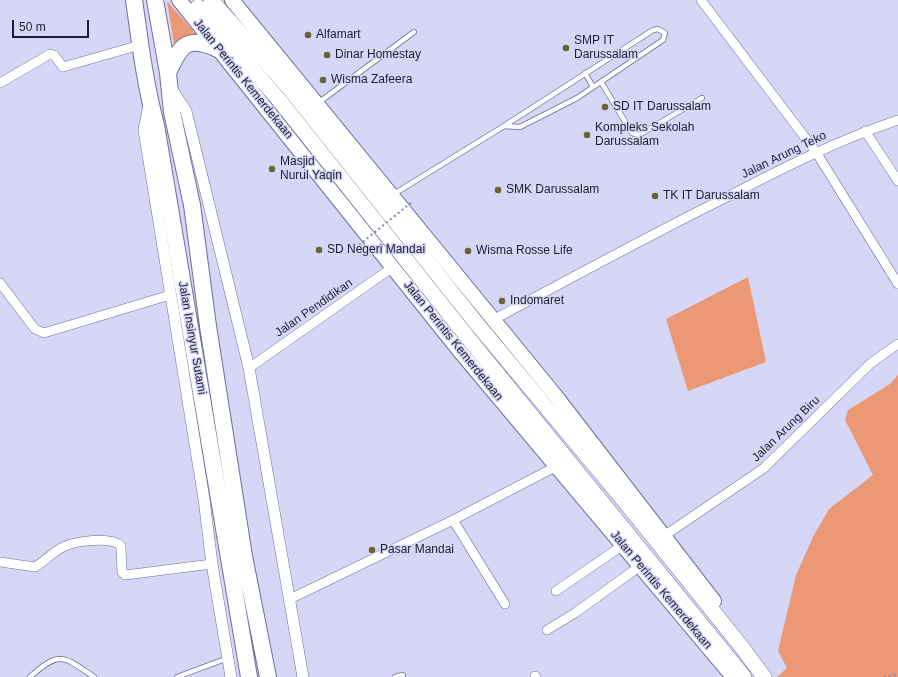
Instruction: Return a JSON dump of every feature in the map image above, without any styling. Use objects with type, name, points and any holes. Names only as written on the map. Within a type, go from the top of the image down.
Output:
[{"type":"highway","name":"Jalan Insinyur Sutami","points":[[134,0],[140,45],[157,133],[249,677]]},
{"type":"highway","name":"Jalan Insinyur Sutami","points":[[156,0],[169,79],[172,112],[192,205],[210,341],[244,556],[268,677]]},
{"type":"highway","name":"Jalan Perintis Kemerdekaan","points":[[205,4],[461,328],[744,677]]},
{"type":"highway","name":"Jalan Perintis Kemerdekaan","points":[[205,4],[290,89],[477,324],[626,502],[764,677]]},
{"type":"highway","points":[[169,79],[174,58],[185,45],[199,42],[220,50]]},
{"type":"main road","name":"Jalan Perintis Kemerdekaan","points":[[179,0],[457,348],[733,677]]},
{"type":"main road","points":[[232,0],[318,103],[555,395],[766,669],[768,677]]},
{"type":"main road","points":[[240,0],[252,23]]},
{"type":"street","points":[[701,0],[816,152],[898,284]]},
{"type":"street","points":[[0,83],[50,54],[54,55],[63,67],[140,45]]},
{"type":"street","points":[[169,79],[186,110],[249,368],[303,677]]},
{"type":"street","points":[[150,102],[144,130],[204,499],[212,564],[231,677]]},
{"type":"street","name":"Jalan Arung Teko","points":[[493,320],[622,250],[816,152],[865,131],[898,120]]},
{"type":"street","points":[[865,131],[898,181]]},
{"type":"street","name":"Jalan Pendidikan","points":[[249,368],[393,267]]},
{"type":"street","points":[[0,283],[30,323],[39,332],[44,333],[170,295]]},
{"type":"street","name":"Jalan Arung Biru","points":[[664,536],[764,468],[871,363],[898,344]]},
{"type":"street","points":[[290,599],[453,520],[557,466]]},
{"type":"street","points":[[453,520],[505,604]]},
{"type":"street","points":[[0,562],[35,567],[67,545],[100,540],[113,541],[121,546],[122,572],[125,575],[212,564]]},
{"type":"street","points":[[556,591],[623,545]]},
{"type":"street","points":[[547,630],[575,613],[640,566]]},
{"type":"lane","points":[[392,195],[504,126],[653,30],[658,29],[665,33],[663,40],[577,98],[520,127],[504,126]]},
{"type":"lane","points":[[318,103],[414,32]]},
{"type":"lane","points":[[585,73],[593,87]]},
{"type":"lane","points":[[601,82],[632,133],[635,135],[639,135],[702,98]]},
{"type":"lane","points":[[30,677],[42,666],[57,658],[63,658],[75,664],[94,677]]},
{"type":"lane","points":[[177,677],[228,658]]},
{"type":"lane","points":[[395,677],[404,675]]},
{"type":"path","points":[[359,244],[412,202]]},
{"type":"path","points":[[884,677],[898,674]]},
{"type":"shaded area","points":[[167,1],[199,38],[175,50]]},
{"type":"shaded area","points":[[748,277],[766,362],[688,391],[666,319]]},
{"type":"shaded area","points":[[898,375],[898,677],[777,677],[787,668],[778,651],[796,575],[814,535],[829,509],[873,475],[845,420],[848,410],[890,384]]},
{"type":"place","name":"Alfamart","points":[[308,35]]},
{"type":"place","name":"SMP IT Darussalam","points":[[566,48]]},
{"type":"place","name":"Dinar Homestay","points":[[327,55]]},
{"type":"place","name":"Wisma Zafeera","points":[[323,80]]},
{"type":"place","name":"SD IT Darussalam","points":[[605,107]]},
{"type":"place","name":"Kompleks Sekolah Darussalam","points":[[587,135]]},
{"type":"place","name":"Masjid Nurul Yaqin","points":[[272,169]]},
{"type":"place","name":"SMK Darussalam","points":[[498,190]]},
{"type":"place","name":"TK IT Darussalam","points":[[655,196]]},
{"type":"place","name":"SD Negeri Mandai","points":[[319,250]]},
{"type":"place","name":"Wisma Rosse Life","points":[[468,251]]},
{"type":"place","name":"Indomaret","points":[[502,301]]},
{"type":"place","name":"Pasar Mandai","points":[[372,550]]}]
